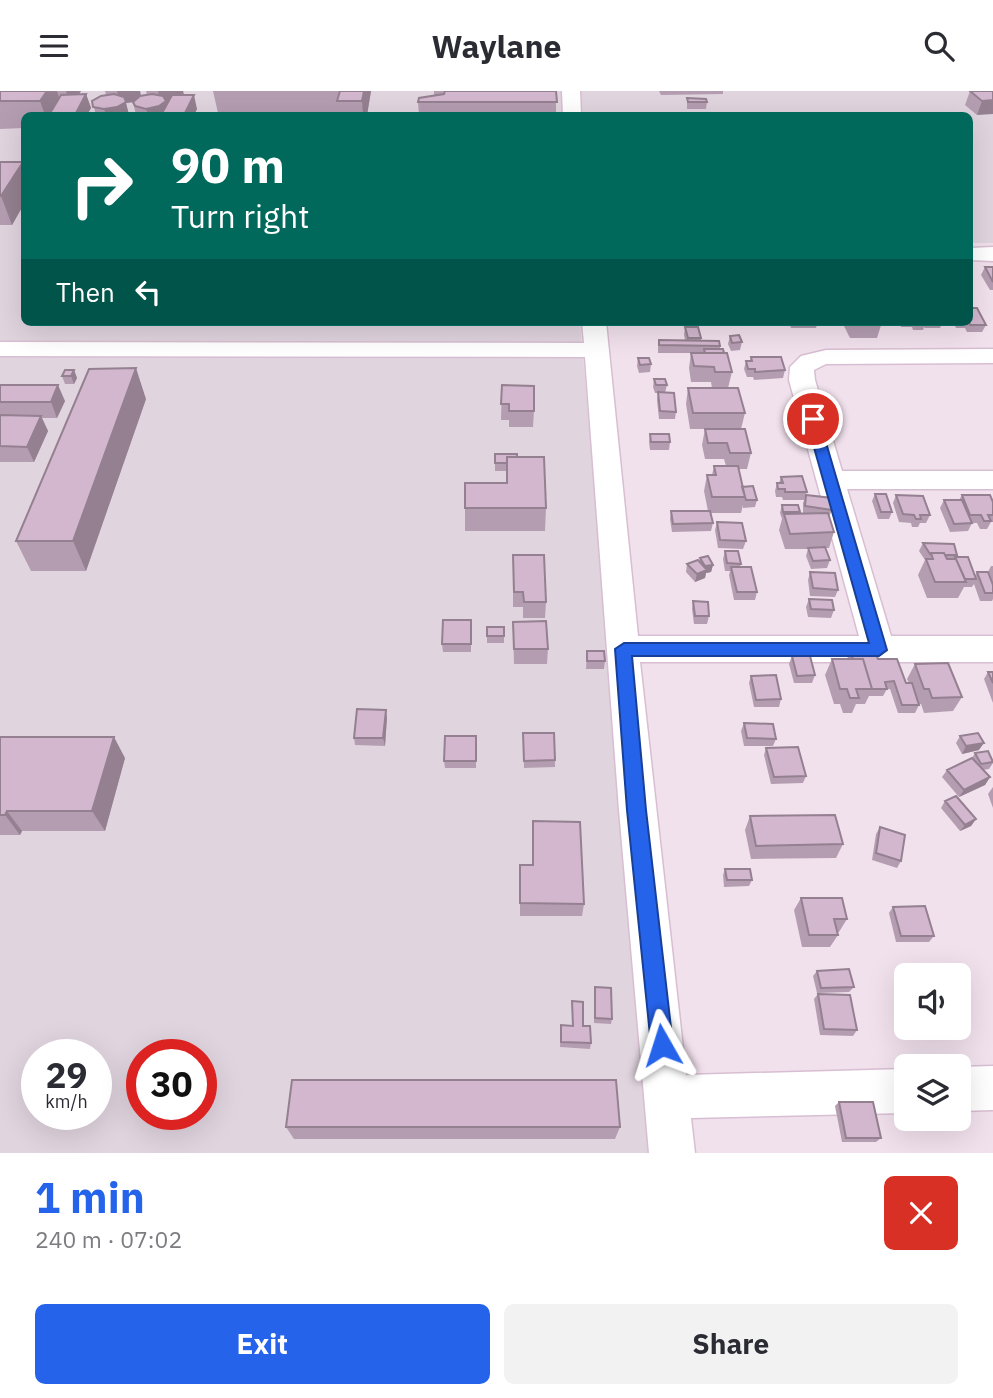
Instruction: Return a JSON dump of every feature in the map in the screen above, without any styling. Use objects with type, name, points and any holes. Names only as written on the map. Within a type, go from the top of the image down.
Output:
[{"type":"street","points":[[571,91],[572,112]]},
{"type":"street","points":[[973,254],[993,254]]},
{"type":"street","points":[[0,349],[595,336],[636,810],[672,1153]]},
{"type":"street","points":[[879,650],[802,380],[802,367],[810,361],[826,357],[993,356]]},
{"type":"street","points":[[831,480],[993,480]]},
{"type":"street","points":[[624,649],[993,649]]},
{"type":"street","points":[[971,1089],[993,1088]]},
{"type":"street","points":[[668,1097],[894,1091]]},
{"type":"shaded area","points":[[0,91],[993,91],[993,243],[973,243],[973,112],[21,112],[21,326],[580,326],[653,1153],[0,1153]]},
{"type":"building","points":[[0,91],[47,91],[40,101],[0,101]]},
{"type":"building","points":[[340,91],[364,91],[362,101],[337,101]]},
{"type":"building","points":[[445,91],[556,91],[557,102],[418,102],[419,98],[444,94]]},
{"type":"building","points":[[970,91],[993,91],[993,100],[982,101]]},
{"type":"building","points":[[86,94],[77,112],[51,112],[61,95]]},
{"type":"building","points":[[114,94],[124,97],[126,102],[104,109],[93,107],[92,101]]},
{"type":"building","points":[[172,95],[194,95],[186,112],[163,112]]},
{"type":"building","points":[[140,96],[163,96],[166,101],[146,109],[135,106],[133,102]]},
{"type":"building","points":[[687,98],[706,99],[707,102],[688,102]]},
{"type":"building","points":[[0,162],[21,162],[21,165],[0,196]]},
{"type":"building","points":[[985,267],[993,267],[993,282]]},
{"type":"building","points":[[973,308],[977,308],[986,325],[973,325]]},
{"type":"building","points":[[685,327],[698,327],[701,338],[688,338]]},
{"type":"building","points":[[739,335],[742,342],[732,343],[730,336]]},
{"type":"building","points":[[659,340],[719,341],[720,346],[659,345]]},
{"type":"building","points":[[704,349],[723,349],[724,353],[705,353]]},
{"type":"building","points":[[691,353],[727,353],[732,372],[715,372],[714,367],[694,366]]},
{"type":"building","points":[[751,357],[781,357],[785,370],[755,372],[755,369],[748,369],[746,361],[752,361]]},
{"type":"building","points":[[638,358],[649,358],[651,364],[640,365]]},
{"type":"building","points":[[136,368],[73,541],[16,541],[89,369]]},
{"type":"building","points":[[65,370],[74,370],[71,376],[62,376]]},
{"type":"building","points":[[654,379],[665,379],[667,385],[656,385]]},
{"type":"building","points":[[0,385],[58,385],[51,402],[0,402]]},
{"type":"building","points":[[502,385],[534,386],[534,411],[509,411],[509,404],[501,404]]},
{"type":"building","points":[[688,388],[738,388],[745,413],[693,413]]},
{"type":"building","points":[[658,392],[674,393],[676,412],[660,411]]},
{"type":"building","points":[[0,415],[41,416],[27,447],[0,446]]},
{"type":"building","points":[[705,429],[745,429],[751,453],[730,453],[727,443],[708,443]]},
{"type":"building","points":[[650,434],[669,434],[670,442],[651,442]]},
{"type":"building","points":[[495,454],[517,454],[517,457],[507,457],[507,463],[495,463]]},
{"type":"building","points":[[507,457],[544,457],[546,508],[465,508],[465,483],[507,483]]},
{"type":"building","points":[[714,466],[738,466],[745,497],[712,497],[707,475],[716,475]]},
{"type":"building","points":[[802,476],[807,492],[785,492],[785,489],[778,489],[777,483],[783,483],[781,477]]},
{"type":"building","points":[[753,486],[757,500],[746,500],[742,487]]},
{"type":"building","points":[[875,494],[886,494],[892,512],[881,512]]},
{"type":"building","points":[[806,495],[832,498],[832,510],[805,506]]},
{"type":"building","points":[[896,495],[923,496],[930,515],[920,515],[921,519],[916,519],[914,515],[903,514]]},
{"type":"building","points":[[962,495],[990,495],[993,515],[988,515],[991,521],[984,521],[981,515],[970,515]]},
{"type":"building","points":[[944,500],[962,500],[972,523],[954,524]]},
{"type":"building","points":[[782,505],[798,505],[800,512],[783,512]]},
{"type":"building","points":[[671,511],[710,511],[713,523],[673,524]]},
{"type":"building","points":[[828,513],[834,532],[790,534],[784,514]]},
{"type":"building","points":[[717,522],[742,523],[746,541],[720,540]]},
{"type":"building","points":[[923,543],[954,544],[957,555],[930,554]]},
{"type":"building","points":[[825,547],[830,560],[813,561],[808,548]]},
{"type":"building","points":[[725,551],[738,551],[741,564],[727,563]]},
{"type":"building","points":[[931,553],[944,553],[947,559],[956,559],[966,582],[935,582],[926,559],[933,559]]},
{"type":"building","points":[[513,555],[544,555],[546,602],[524,602],[523,592],[514,592]]},
{"type":"building","points":[[708,556],[713,565],[705,566],[700,558]]},
{"type":"building","points":[[955,557],[968,557],[976,579],[965,579]]},
{"type":"building","points":[[698,560],[707,570],[697,574],[687,564]]},
{"type":"building","points":[[731,567],[751,567],[757,592],[737,592]]},
{"type":"building","points":[[810,572],[835,573],[838,590],[813,588]]},
{"type":"building","points":[[977,572],[988,572],[993,593],[985,593]]},
{"type":"building","points":[[809,599],[832,600],[834,610],[811,609]]},
{"type":"building","points":[[693,601],[708,602],[709,616],[695,616]]},
{"type":"building","points":[[443,620],[471,620],[471,644],[442,644]]},
{"type":"building","points":[[546,621],[548,649],[514,649],[513,622]]},
{"type":"building","points":[[487,627],[504,627],[504,636],[487,636]]},
{"type":"building","points":[[587,651],[604,651],[605,661],[587,661]]},
{"type":"building","points":[[850,652],[875,652],[878,659],[897,659],[906,683],[912,683],[919,705],[902,705],[894,681],[885,682],[887,689],[872,689],[863,659],[853,659]]},
{"type":"building","points":[[792,656],[810,656],[815,675],[797,676]]},
{"type":"building","points":[[832,659],[863,659],[872,689],[856,689],[859,698],[850,698],[847,689],[840,689]]},
{"type":"building","points":[[948,663],[962,697],[932,698],[929,689],[924,689],[915,664]]},
{"type":"building","points":[[776,675],[781,699],[756,700],[751,676]]},
{"type":"building","points":[[357,709],[386,710],[383,738],[354,738]]},
{"type":"building","points":[[744,723],[773,724],[776,739],[747,738]]},
{"type":"building","points":[[523,733],[554,733],[555,760],[524,761]]},
{"type":"building","points":[[978,733],[984,743],[966,746],[960,736]]},
{"type":"building","points":[[445,736],[476,736],[476,761],[444,761]]},
{"type":"building","points":[[0,737],[114,737],[92,811],[7,811],[5,815],[0,815]]},
{"type":"building","points":[[798,747],[806,776],[774,777],[766,748]]},
{"type":"building","points":[[988,751],[993,762],[981,764],[975,753]]},
{"type":"building","points":[[972,758],[990,777],[964,790],[947,770]]},
{"type":"building","points":[[956,796],[976,819],[965,825],[945,801]]},
{"type":"building","points":[[835,815],[843,844],[756,846],[750,816]]},
{"type":"building","points":[[533,821],[580,822],[584,904],[520,903],[520,865],[533,865]]},
{"type":"building","points":[[880,827],[905,835],[901,861],[876,853]]},
{"type":"building","points":[[725,869],[750,869],[752,880],[727,880]]},
{"type":"building","points":[[801,898],[842,898],[847,919],[834,919],[838,935],[809,935]]},
{"type":"building","points":[[925,906],[934,936],[901,936],[893,907]]},
{"type":"building","points":[[849,969],[854,987],[821,988],[817,971]]},
{"type":"building","points":[[595,987],[611,988],[612,1019],[595,1018]]},
{"type":"building","points":[[818,994],[850,995],[857,1030],[824,1029]]},
{"type":"building","points":[[572,1001],[583,1002],[583,1026],[590,1026],[591,1043],[561,1042],[561,1025],[573,1026]]},
{"type":"building","points":[[292,1080],[616,1080],[620,1127],[286,1127]]},
{"type":"building","points":[[839,1102],[873,1102],[881,1138],[846,1138]]},
{"type":"route","points":[[662,1045],[636,810],[624,649],[879,650],[813,419]]}]
